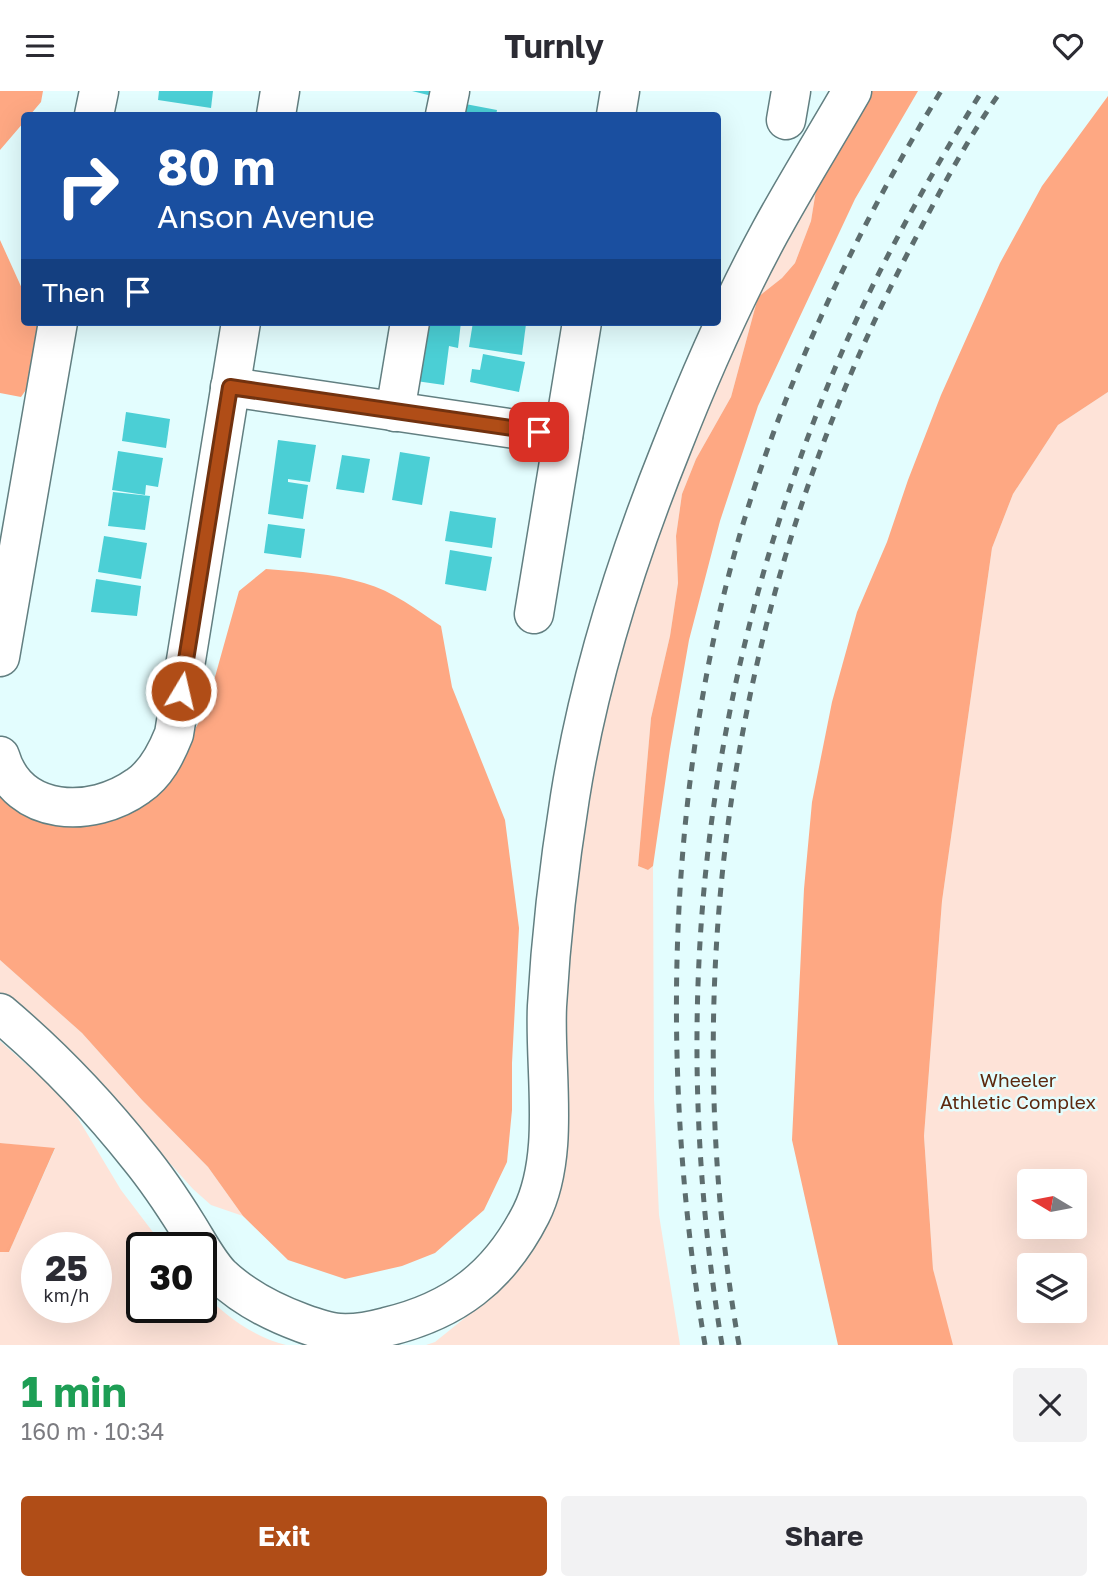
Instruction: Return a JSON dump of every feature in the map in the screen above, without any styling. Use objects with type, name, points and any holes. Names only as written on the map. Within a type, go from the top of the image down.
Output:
[{"type":"street","points":[[95,112],[99,91]]},
{"type":"street","points":[[276,112],[280,91]]},
{"type":"street","points":[[446,112],[450,91]]},
{"type":"street","points":[[616,112],[620,91]]},
{"type":"street","points":[[0,1013],[76,1083],[114,1126],[167,1193],[218,1273],[246,1296],[275,1312],[338,1333],[370,1331],[432,1314],[461,1298],[503,1259],[533,1210],[547,1157],[547,1008],[554,920],[570,796],[589,697],[610,622],[648,507],[705,364],[769,234],[852,91]]},
{"type":"street","points":[[0,657],[57,326]]},
{"type":"street","points":[[0,756],[9,779],[39,803],[92,806],[121,797],[140,785],[167,754],[174,734],[240,326]]},
{"type":"street","points":[[395,412],[409,326]]},
{"type":"street","points":[[534,614],[581,326]]},
{"type":"street","points":[[230,387],[563,436]]},
{"type":"green space","points":[[816,190],[811,221],[795,263],[782,278],[758,297],[731,397],[696,459],[682,494],[676,536],[678,583],[670,636],[651,718],[638,866],[648,870],[653,866],[654,1099],[659,1215],[680,1345],[426,1345],[435,1342],[497,1292],[533,1250],[557,1197],[563,1005],[573,879],[617,641],[737,324]]},
{"type":"green space","name":"Wheeler Athletic Complex","points":[[1108,392],[1108,1345],[950,1345],[933,1269],[924,1136],[942,901],[992,548],[1013,494],[1058,425]]},
{"type":"green space","points":[[0,960],[82,1033],[142,1100],[208,1167],[243,1216],[211,1205],[193,1189],[114,1101],[0,997]]},
{"type":"green space","points":[[0,1041],[73,1110],[121,1190],[153,1232],[126,1232],[126,1323],[217,1323],[217,1306],[263,1337],[286,1345],[0,1345],[0,1252],[9,1252],[55,1149],[0,1143]]},
{"type":"shaded area","points":[[0,91],[43,91],[41,102],[33,112],[21,112],[21,126],[0,150]]},
{"type":"shaded area","points":[[868,91],[918,91],[855,199],[758,406],[720,521],[689,640],[653,866],[648,870],[638,866],[651,718],[670,636],[678,583],[676,536],[682,494],[696,459],[731,397],[758,297],[782,278],[795,263],[811,221],[816,190]]},
{"type":"shaded area","points":[[1108,96],[1108,392],[1058,425],[1013,494],[992,548],[942,901],[924,1136],[933,1269],[953,1345],[838,1345],[792,1140],[804,889],[812,802],[832,702],[857,612],[887,542],[941,395],[1000,263],[1042,186]]},
{"type":"shaded area","points":[[0,240],[21,286],[21,326],[40,326],[42,331],[28,387],[21,397],[0,393]]},
{"type":"shaded area","points":[[266,569],[328,575],[375,586],[414,607],[441,626],[452,687],[505,820],[519,928],[512,1110],[507,1162],[484,1210],[435,1253],[402,1266],[345,1279],[288,1260],[243,1216],[208,1167],[142,1100],[82,1033],[0,960],[0,793],[40,817],[175,766],[206,709],[239,591]]},
{"type":"shaded area","points":[[0,1143],[55,1148],[9,1252],[0,1252]]},
{"type":"building","points":[[159,91],[213,91],[211,108],[158,100]]},
{"type":"building","points":[[412,91],[433,91],[432,96]]},
{"type":"building","points":[[460,103],[497,110],[497,112],[458,112]]},
{"type":"building","points":[[424,326],[461,326],[458,348],[449,346],[444,385],[416,381]]},
{"type":"building","points":[[472,326],[526,326],[522,355],[469,347]]},
{"type":"building","points":[[483,354],[525,362],[519,392],[470,382],[472,369],[480,370]]},
{"type":"building","points":[[126,412],[170,419],[166,448],[122,441]]},
{"type":"building","points":[[278,440],[316,445],[310,482],[288,479],[288,482],[308,485],[303,519],[268,514]]},
{"type":"building","points":[[118,451],[163,458],[158,487],[146,485],[145,495],[112,490]]},
{"type":"building","points":[[400,452],[430,457],[422,505],[392,500]]},
{"type":"building","points":[[342,455],[370,459],[364,493],[336,489]]},
{"type":"building","points":[[113,492],[150,496],[145,530],[108,526]]},
{"type":"building","points":[[450,511],[496,518],[492,548],[445,541]]},
{"type":"building","points":[[268,524],[305,529],[301,558],[264,553]]},
{"type":"building","points":[[104,536],[147,543],[141,579],[98,572]]},
{"type":"building","points":[[450,550],[492,557],[486,591],[445,584]]},
{"type":"building","points":[[96,579],[141,586],[137,616],[91,612]]},
{"type":"railway","points":[[705,1345],[682,1160],[677,1066],[681,879],[690,785],[703,693],[722,602],[740,535],[785,403],[841,274],[872,212],[941,91]]},
{"type":"railway","points":[[722,1345],[706,1222],[698,1101],[698,981],[707,863],[723,745],[749,628],[782,512],[824,395],[858,316],[896,240],[982,91]]},
{"type":"railway","points":[[739,1345],[720,1204],[713,1062],[718,921],[734,781],[762,642],[801,506],[851,374],[912,245],[965,147],[1001,91]]},
{"type":"route","points":[[181,691],[230,387],[539,432]]}]
